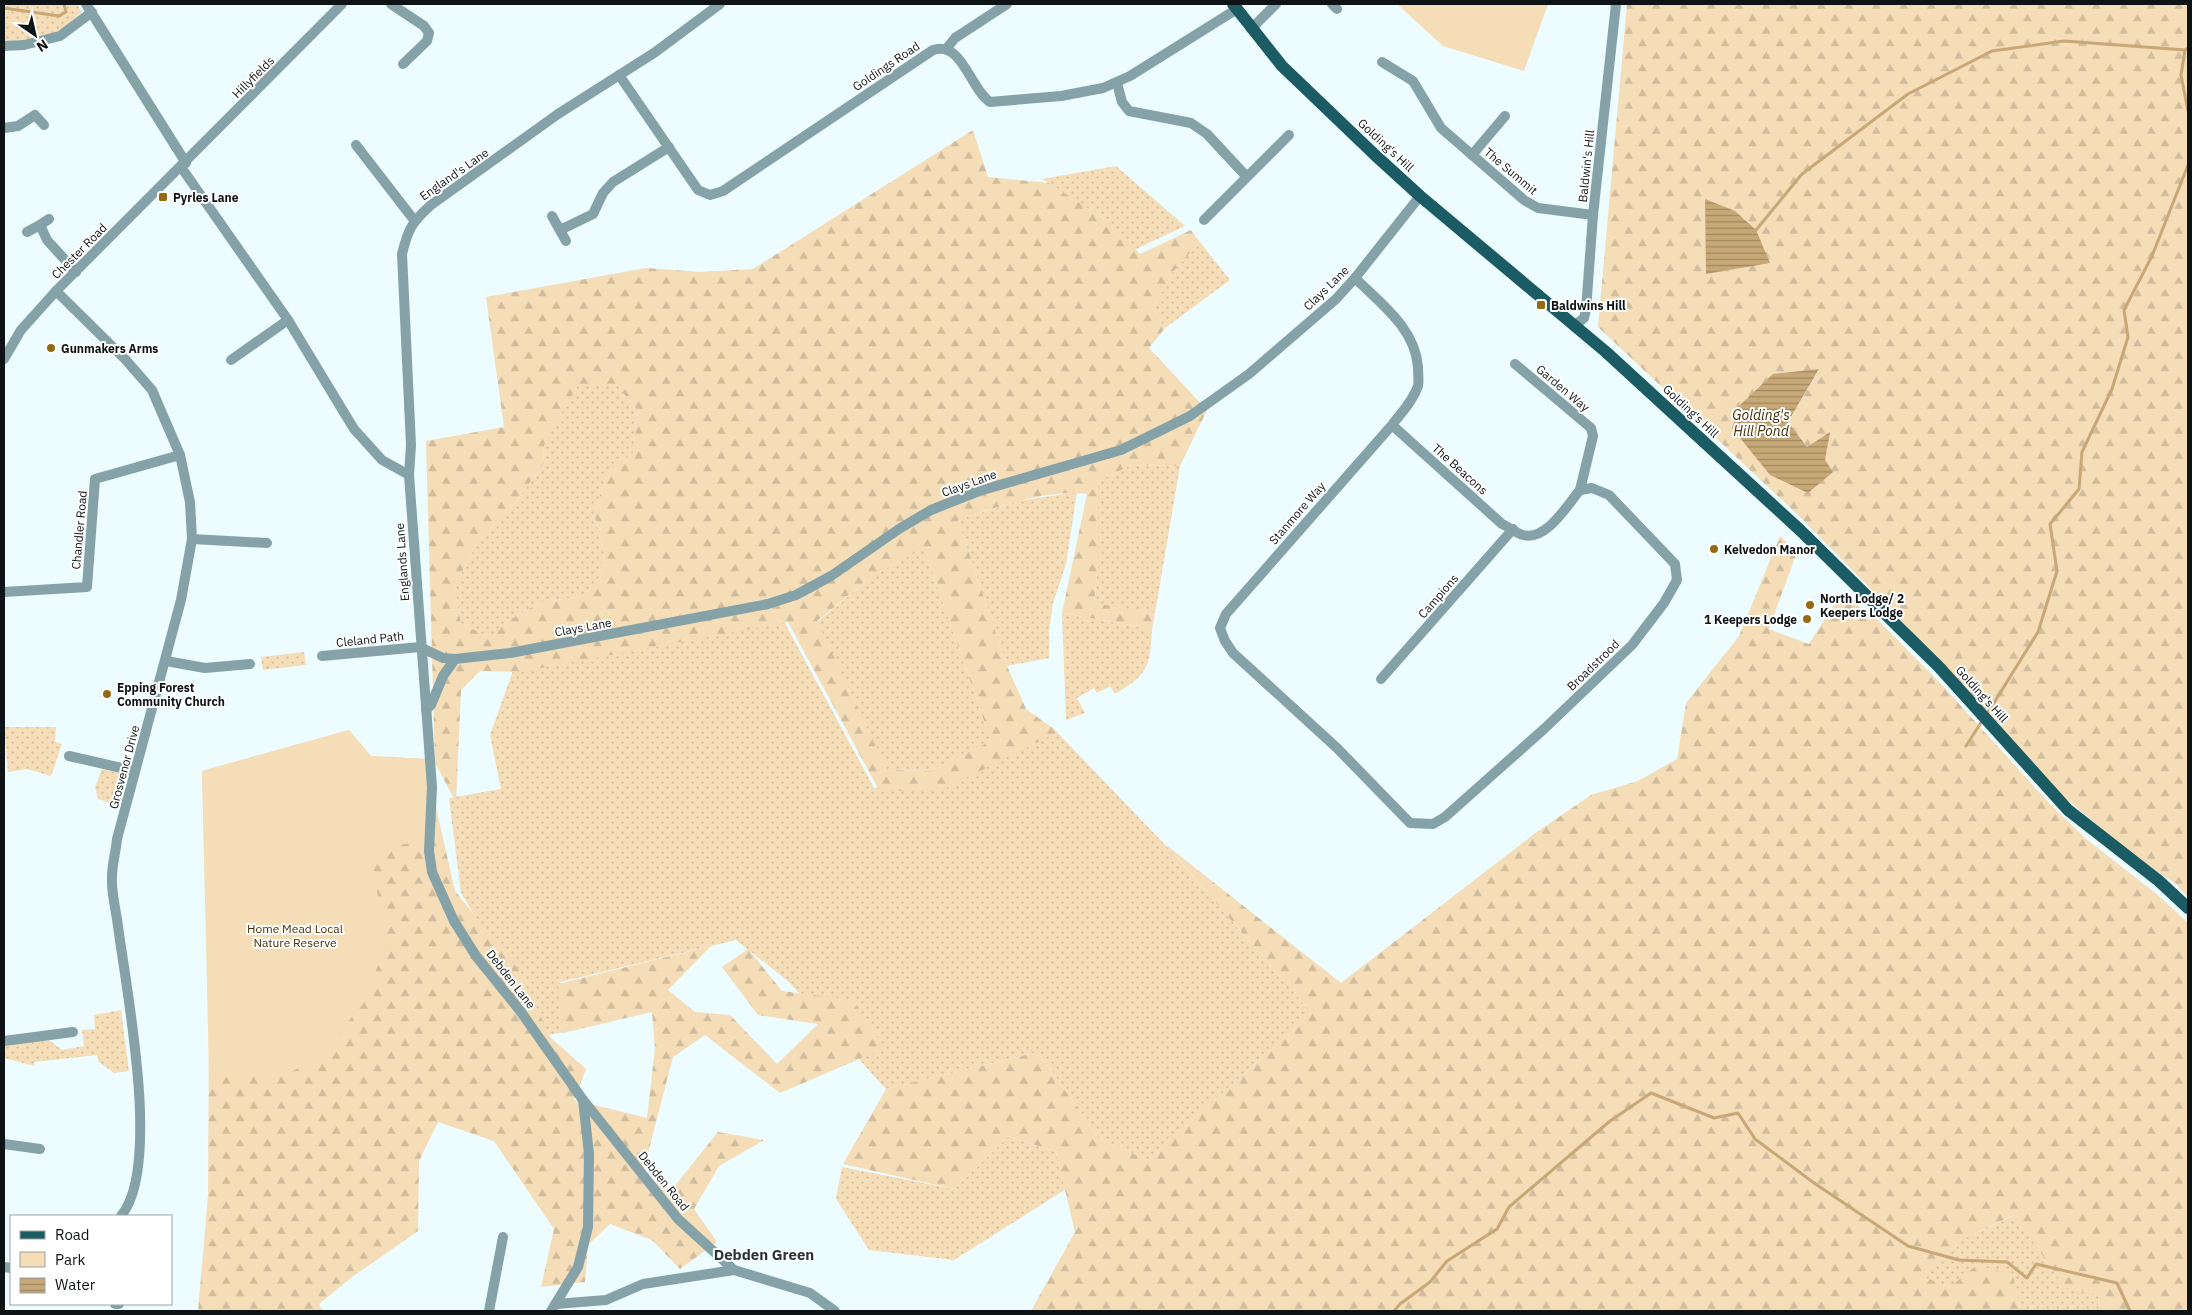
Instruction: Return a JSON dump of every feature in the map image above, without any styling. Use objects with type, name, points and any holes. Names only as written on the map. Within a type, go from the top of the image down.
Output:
[{"type":"main road","name":"Golding's Hill","points":[[1235,6],[1251,29],[1282,66],[1420,196],[1621,366],[1854,582],[1939,667],[2068,810],[2159,881],[2188,908]]},
{"type":"street","name":"Hillyfields","points":[[183,165],[342,4]]},
{"type":"street","points":[[391,4],[424,26],[429,33],[427,41],[403,64]]},
{"type":"street","name":"England's Lane","points":[[409,475],[411,445],[402,254],[407,231],[414,220],[430,205],[558,114],[662,47],[720,4]]},
{"type":"street","points":[[1006,4],[955,38],[947,48],[958,57],[980,92],[990,102],[1061,96],[1103,88],[1117,83],[1235,6]]},
{"type":"street","points":[[1251,29],[1276,4]]},
{"type":"street","name":"Baldwin's Hill","points":[[1574,326],[1584,318],[1586,310],[1593,215],[1616,4]]},
{"type":"street","points":[[4,46],[24,45],[60,36],[89,8],[183,165],[288,320],[354,429],[382,460],[409,475]]},
{"type":"street","name":"Goldings Road","points":[[619,75],[698,190],[704,194],[716,194],[924,55],[940,47],[947,48]]},
{"type":"street","name":"The Summit","points":[[1382,62],[1413,82],[1440,128],[1524,200],[1538,208],[1593,215]]},
{"type":"street","points":[[1117,83],[1122,102],[1129,111],[1191,123],[1206,134],[1246,176]]},
{"type":"street","points":[[4,128],[18,126],[34,115],[44,125]]},
{"type":"street","name":"The Summit","points":[[1472,155],[1505,116]]},
{"type":"street","points":[[1204,220],[1289,135]]},
{"type":"street","points":[[356,145],[414,220]]},
{"type":"street","points":[[560,230],[592,214],[607,187],[612,182],[669,147]]},
{"type":"street","name":"Chester Road","points":[[4,359],[22,330],[56,291],[183,165]]},
{"type":"street","name":"Clays Lane","points":[[420,647],[444,658],[454,659],[510,653],[768,604],[796,595],[831,576],[931,510],[979,491],[1121,450],[1190,416],[1249,374],[1336,299],[1420,196]]},
{"type":"street","points":[[552,216],[566,241]]},
{"type":"street","points":[[27,232],[45,222],[47,240],[76,272]]},
{"type":"street","name":"Stanmore Way","points":[[1337,748],[1233,653],[1220,628],[1226,614],[1392,425],[1412,398],[1418,385],[1417,353],[1412,340],[1400,323],[1355,278]]},
{"type":"street","name":"Grosvenor Drive","points":[[56,291],[125,359],[152,390],[180,455],[190,502],[192,539],[181,600],[117,839],[112,877],[136,1064],[141,1124],[138,1171],[130,1212]]},
{"type":"street","points":[[231,360],[288,320]]},
{"type":"street","name":"Garden Way","points":[[1515,364],[1591,428],[1593,436],[1580,490]]},
{"type":"street","name":"The Beacons","points":[[1392,425],[1502,524],[1513,529]]},
{"type":"street","name":"Chandler Road","points":[[4,592],[87,587],[95,479],[180,455]]},
{"type":"street","name":"Englands Lane","points":[[409,475],[420,647]]},
{"type":"street","name":"Broadstrood","points":[[1337,748],[1410,823],[1432,824],[1445,818],[1544,730],[1632,645],[1664,603],[1677,580],[1675,564],[1609,495],[1592,488],[1580,490]]},
{"type":"street","points":[[1513,529],[1522,535],[1535,536],[1549,527],[1580,490]]},
{"type":"street","name":"Campions","points":[[1381,679],[1513,529]]},
{"type":"street","points":[[192,539],[267,543]]},
{"type":"street","name":"Cleland Path","points":[[322,656],[420,647]]},
{"type":"street","name":"Debden Lane","points":[[420,647],[432,786],[429,850],[432,872],[454,921],[476,956],[521,1012],[583,1100],[589,1154],[588,1227],[578,1267],[553,1308]]},
{"type":"street","points":[[426,710],[431,705],[443,676],[454,659]]},
{"type":"street","points":[[166,661],[205,668],[250,664]]},
{"type":"street","points":[[70,756],[135,771]]},
{"type":"street","points":[[4,1041],[74,1032]]},
{"type":"street","name":"Debden Road","points":[[583,1100],[678,1219],[734,1270],[810,1293],[835,1311]]},
{"type":"street","points":[[4,1144],[40,1150]]},
{"type":"street","points":[[489,1311],[504,1236]]},
{"type":"street","name":"Debden Road","points":[[553,1308],[606,1300],[643,1284],[734,1270]]},
{"type":"green space","points":[[4,4],[77,4],[82,12],[57,33],[24,40],[4,41]]},
{"type":"green space","points":[[1397,4],[1548,4],[1524,71],[1443,46]]},
{"type":"green space","points":[[1627,4],[2188,4],[2188,898],[2176,884],[2136,858],[2056,790],[1943,665],[1799,516],[1598,327]],"holes":[[[1819,370],[1788,422],[1807,447],[1829,433],[1825,460],[1740,405]]]},
{"type":"green space","points":[[973,130],[988,177],[1049,183],[1109,222],[1140,254],[1191,230],[1200,242],[1172,273],[1153,308],[1165,328],[1149,348],[1207,410],[1180,466],[1131,465],[1098,482],[1098,563],[1094,603],[1155,613],[1152,629],[1062,613],[1087,494],[1056,494],[1022,500],[958,520],[1007,666],[1026,709],[1058,732],[946,788],[880,792],[788,622],[520,672],[480,671],[461,690],[456,802],[435,763],[426,441],[504,427],[486,297],[646,268],[700,272],[753,269]],"holes":[[[616,384],[638,411],[633,453],[606,477],[594,514],[604,551],[601,576],[582,596],[539,603],[506,622],[492,639],[461,623],[454,587],[477,543],[516,502],[543,464],[544,445],[578,385]],[[924,548],[991,741],[930,771],[887,770],[817,621],[875,574]]]},
{"type":"green space","points":[[1116,166],[1185,226],[1134,250],[1103,218],[1042,179]]},
{"type":"green space","points":[[1200,242],[1230,280],[1165,328],[1153,308],[1172,273]]},
{"type":"green space","points":[[578,384],[616,384],[638,411],[633,453],[606,477],[594,514],[604,551],[601,576],[582,596],[539,603],[506,622],[492,639],[461,623],[454,587],[477,543],[516,502],[543,464],[544,445]]},
{"type":"green space","points":[[1131,465],[1180,466],[1155,613],[1094,604],[1098,563],[1098,482]]},
{"type":"green space","points":[[1077,492],[1066,564],[1053,603],[1049,631],[1049,658],[1007,666],[958,520],[1018,501]]},
{"type":"green space","points":[[1780,536],[1797,552],[1769,629],[1809,644],[1841,594],[1877,619],[1941,684],[2049,803],[2085,838],[2159,896],[2188,923],[2188,1311],[2100,1311],[2098,1294],[2065,1287],[2014,1215],[1958,1241],[1926,1278],[1950,1287],[1977,1265],[2013,1275],[2020,1311],[1031,1311],[1075,1232],[1056,1152],[1009,1136],[954,1189],[843,1164],[886,1089],[1038,1052],[1099,1139],[1148,1160],[1312,1013],[1165,844],[1341,983],[1534,834],[1591,795],[1638,781],[1677,759],[1686,703],[1739,636]]},
{"type":"green space","points":[[924,548],[991,741],[930,771],[887,770],[817,622],[875,574]]},
{"type":"green space","points":[[1062,613],[1152,629],[1150,653],[1141,675],[1115,694],[1110,686],[1097,693],[1094,688],[1077,698],[1085,713],[1066,720]]},
{"type":"green space","points":[[782,618],[874,788],[940,784],[1052,727],[1170,850],[1312,1013],[1148,1160],[1099,1139],[1038,1052],[886,1089],[789,982],[736,940],[560,982],[565,1032],[548,1035],[461,893],[449,798],[501,789],[490,735],[514,668]]},
{"type":"green space","points":[[304,652],[306,665],[263,670],[261,657]]},
{"type":"green space","points":[[4,727],[56,727],[55,742],[62,744],[51,776],[27,769],[8,772]]},
{"type":"green space","points":[[349,730],[371,756],[425,759],[455,891],[518,969],[550,1037],[586,1069],[574,1100],[647,1118],[655,1048],[652,1012],[563,1033],[558,984],[711,946],[668,990],[695,1012],[730,1015],[777,1064],[818,1024],[758,1015],[722,967],[748,949],[782,991],[853,1000],[885,1048],[780,1093],[705,1035],[673,1057],[643,1172],[670,1192],[718,1132],[764,1140],[719,1166],[694,1209],[717,1242],[680,1269],[652,1240],[610,1224],[588,1245],[585,1282],[541,1287],[554,1229],[494,1141],[438,1122],[419,1161],[418,1231],[352,1277],[319,1304],[323,1311],[198,1311],[208,1196],[209,1020],[202,771]]},
{"type":"green space","name":"Home Mead Local Nature Reserve","points":[[349,730],[371,756],[425,759],[432,787],[430,839],[370,851],[387,948],[381,957],[363,1004],[344,1026],[327,1055],[305,1064],[284,1076],[209,1072],[202,771]]},
{"type":"green space","points":[[102,769],[126,774],[117,805],[98,799],[95,787]]},
{"type":"green space","points":[[121,1010],[129,1071],[114,1073],[99,1062],[97,1055],[34,1062],[34,1066],[4,1058],[4,1044],[49,1040],[62,1050],[84,1046],[82,1030],[95,1029],[94,1015]]},
{"type":"green space","points":[[1009,1136],[1056,1152],[1066,1189],[954,1260],[869,1250],[836,1199],[842,1167],[954,1189]]},
{"type":"green space","points":[[2015,1215],[2065,1287],[2098,1294],[2100,1311],[2020,1311],[2013,1275],[1950,1287],[1925,1278],[1958,1241]]},
{"type":"water","points":[[1705,199],[1735,211],[1756,230],[1770,263],[1706,274]]},
{"type":"water","name":"Golding's Hill Pond","points":[[1819,369],[1788,422],[1807,447],[1830,432],[1825,460],[1833,472],[1808,493],[1770,475],[1732,428],[1740,405],[1773,374]]},
{"type":"waterway","points":[[4,8],[59,16],[66,12],[64,4]]},
{"type":"waterway","points":[[1756,230],[1802,174],[1908,94],[1992,51],[2064,41],[2185,50],[2188,48]]},
{"type":"waterway","points":[[2185,50],[2181,75],[2188,111]]},
{"type":"waterway","points":[[1987,714],[2038,632],[2057,571],[2050,524],[2079,489],[2082,452],[2112,389],[2128,337],[2124,310],[2152,256],[2188,165]]},
{"type":"waterway","points":[[1966,746],[1982,721]]},
{"type":"waterway","points":[[1394,1311],[1400,1304],[1430,1282],[1447,1261],[1497,1229],[1509,1207],[1610,1121],[1651,1093],[1714,1118],[1738,1113],[1755,1139],[1814,1183],[1908,1246],[1959,1260],[2007,1262],[2027,1278],[2036,1264],[2117,1283],[2130,1311]]},
{"type":"place","name":"Pyrles Lane","points":[[163,197]]},
{"type":"place","name":"Baldwins Hill","points":[[1541,305]]},
{"type":"place","name":"Gunmakers Arms","points":[[51,348]]},
{"type":"place","name":"Kelvedon Manor","points":[[1714,549]]},
{"type":"place","name":"North Lodge/ 2 Keepers Lodge","points":[[1810,605]]},
{"type":"place","name":"1 Keepers Lodge","points":[[1807,619]]},
{"type":"place","name":"Epping Forest Community Church","points":[[107,694]]},
{"type":"district","name":"Debden Green","points":[[764,1254]]}]
